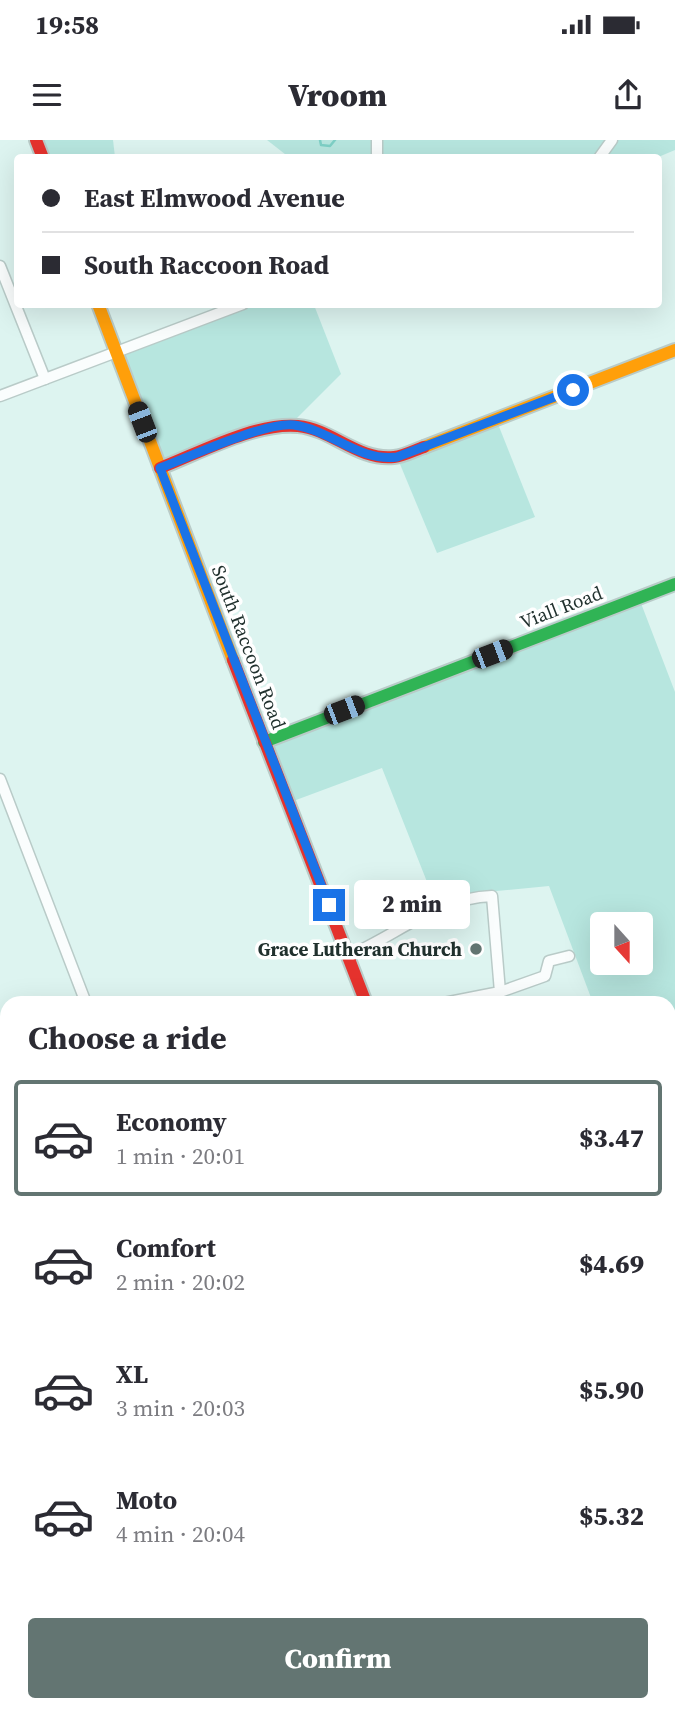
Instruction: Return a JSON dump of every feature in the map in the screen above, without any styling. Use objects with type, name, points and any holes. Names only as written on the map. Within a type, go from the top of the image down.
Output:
[{"type":"street","points":[[0,266],[14,301]]},
{"type":"street","points":[[17,308],[45,379]]},
{"type":"street","name":"South Raccoon Road","points":[[99,308],[363,996]]},
{"type":"street","points":[[0,396],[233,308]]},
{"type":"street","points":[[160,468],[270,427],[291,424],[313,430],[369,455],[397,457],[675,350]]},
{"type":"street","name":"Viall Road","points":[[264,742],[675,584]]},
{"type":"street","points":[[0,779],[83,996]]},
{"type":"street","points":[[348,956],[446,904],[472,897],[492,896],[500,992]]},
{"type":"street","points":[[480,996],[500,992],[545,976],[549,961],[569,956]]},
{"type":"shaded area","points":[[36,140],[113,140],[115,154],[42,154]]},
{"type":"shaded area","points":[[267,140],[675,140],[675,150],[662,155],[285,154]]},
{"type":"shaded area","points":[[235,308],[315,308],[341,374],[291,424],[160,468],[116,353]]},
{"type":"shaded area","points":[[496,419],[535,517],[437,553],[397,457]]},
{"type":"shaded area","points":[[639,598],[675,692],[675,996],[590,996],[549,886],[433,897],[382,768],[288,803],[264,742]]},
{"type":"waterway","points":[[320,140],[321,145],[330,146],[335,140]]},
{"type":"traffic: fast","points":[[264,742],[675,584]]},
{"type":"traffic: slow","points":[[100,308],[233,660]]},
{"type":"traffic: slow","points":[[424,447],[675,350]]},
{"type":"traffic: jam","points":[[36,140],[41,154]]},
{"type":"traffic: jam","points":[[160,468],[228,440],[282,426],[310,428],[357,450],[381,457],[398,456],[424,447]]},
{"type":"traffic: jam","points":[[233,660],[363,996]]},
{"type":"place","name":"Grace Lutheran Church","points":[[476,949]]},
{"type":"route","points":[[329,905],[160,468],[270,427],[291,424],[313,430],[369,455],[379,458],[397,457],[573,390]]}]
